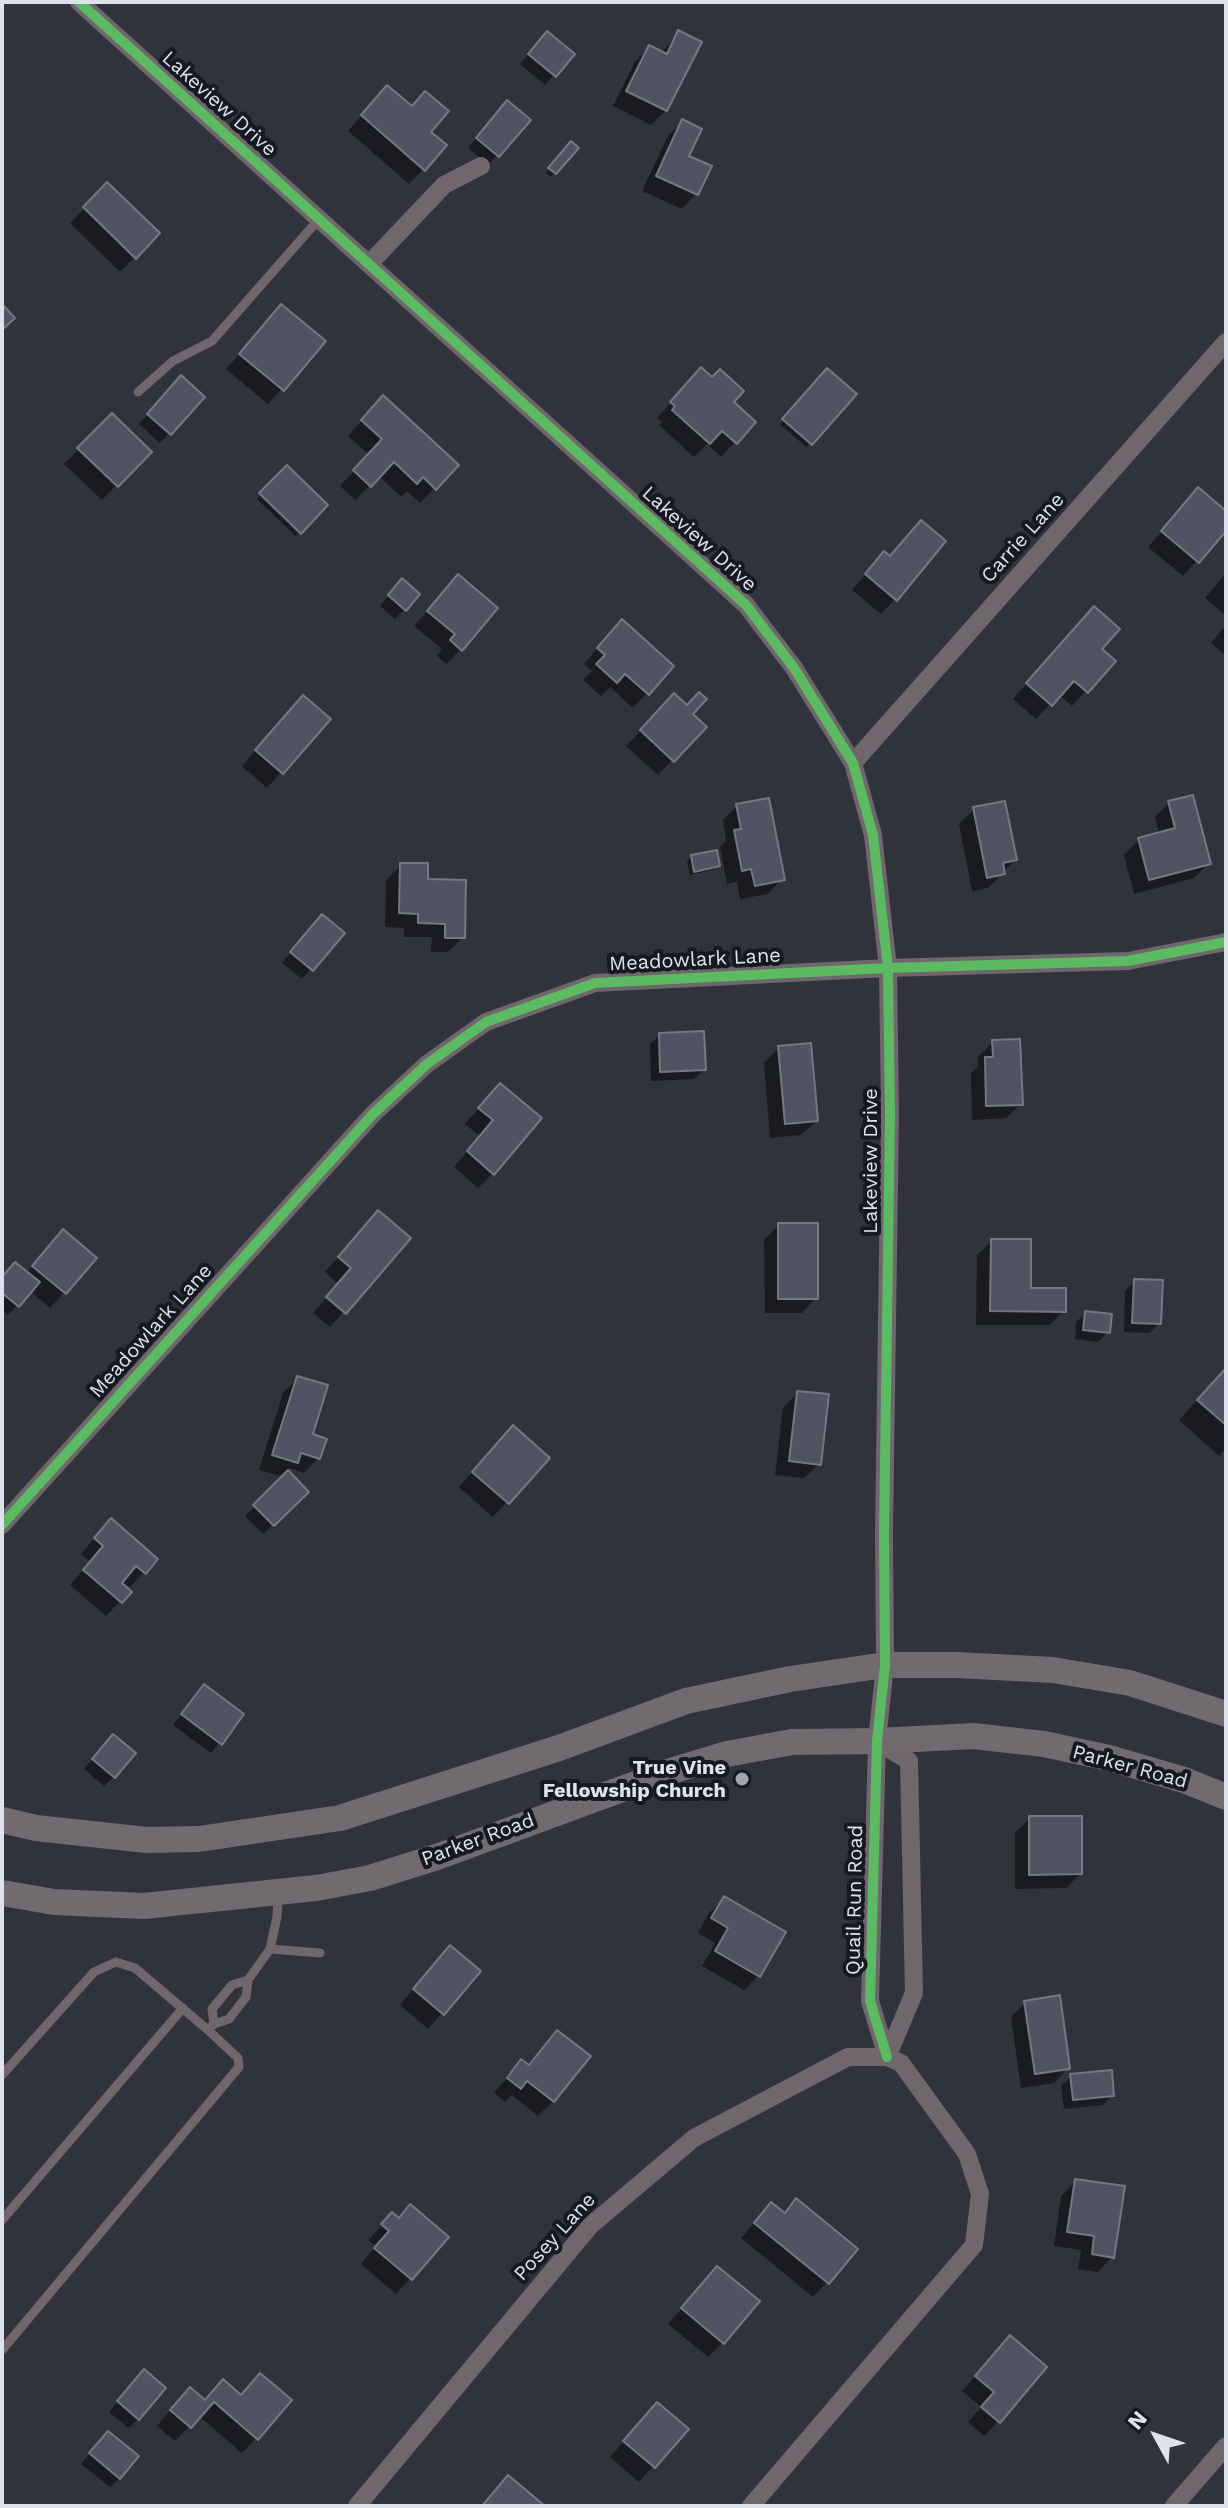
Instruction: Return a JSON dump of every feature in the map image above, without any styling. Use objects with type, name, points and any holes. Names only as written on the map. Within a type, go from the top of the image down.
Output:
[{"type":"main road","points":[[2,1820],[36,1828],[147,1840],[199,1839],[340,1818],[559,1748],[686,1701],[790,1679],[885,1665],[1053,1670],[1130,1683],[1226,1714]]},
{"type":"main road","name":"Parker Road","points":[[2,1893],[54,1902],[144,1906],[316,1888],[370,1878],[727,1754],[792,1742],[973,1736],[1044,1744],[1124,1762],[1184,1780],[1226,1797]]},
{"type":"street","name":"Lakeview Drive","points":[[79,2],[746,605],[794,668],[853,763],[873,835],[888,968],[890,1114],[885,1665],[877,1741]]},
{"type":"street","points":[[369,264],[444,185],[481,166]]},
{"type":"street","name":"Carrie Lane","points":[[853,763],[1226,342]]},
{"type":"street","name":"Meadowlark Lane","points":[[2,1525],[373,1114],[427,1064],[486,1022],[595,983],[888,968],[1128,961],[1226,942]]},
{"type":"street","points":[[751,2506],[974,2245],[980,2194],[967,2154],[901,2063],[887,2057],[914,1993],[909,1761],[877,1741]]},
{"type":"street","name":"Quail Run Road","points":[[877,1741],[870,2001],[887,2057]]},
{"type":"street","name":"Posey Lane","points":[[357,2506],[590,2226],[636,2187],[694,2138],[834,2064],[848,2057],[887,2057]]},
{"type":"street","points":[[1174,2506],[1226,2446]]},
{"type":"lane","points":[[138,392],[173,361],[212,341],[319,219]]},
{"type":"lane","points":[[211,2027],[229,2019],[246,1997],[248,1980],[270,1949],[277,1917],[278,1894],[239,1897]]},
{"type":"lane","points":[[270,1949],[320,1953]]},
{"type":"lane","points":[[2,2075],[94,1972],[116,1962],[135,1968],[211,2027],[238,2058],[239,2067],[2,2350]]},
{"type":"lane","points":[[211,2027],[212,2009],[232,1985],[248,1980]]},
{"type":"lane","points":[[2,2220],[183,2008]]},
{"type":"building","points":[[678,30],[702,42],[667,111],[626,91],[649,45],[667,54]]},
{"type":"building","points":[[547,31],[575,54],[556,77],[528,54]]},
{"type":"building","points":[[387,85],[412,106],[425,91],[449,111],[431,132],[447,145],[425,171],[361,115]]},
{"type":"building","points":[[507,100],[531,120],[499,157],[476,138]]},
{"type":"building","points":[[682,119],[702,129],[689,156],[712,166],[698,195],[656,176]]},
{"type":"building","points":[[571,141],[579,148],[556,174],[548,168]]},
{"type":"building","points":[[107,182],[160,233],[136,259],[83,207]]},
{"type":"building","points":[[2,304],[15,318],[2,330]]},
{"type":"building","points":[[281,304],[326,341],[284,391],[239,354]]},
{"type":"building","points":[[701,367],[712,377],[720,369],[744,391],[734,402],[756,422],[737,444],[722,431],[710,444],[672,410],[675,406],[670,402]]},
{"type":"building","points":[[827,368],[857,394],[812,445],[782,419]]},
{"type":"building","points":[[181,375],[205,397],[171,435],[147,414]]},
{"type":"building","points":[[383,395],[459,465],[436,490],[423,477],[417,484],[394,462],[371,487],[353,470],[382,439],[361,420]]},
{"type":"building","points":[[112,413],[152,452],[118,487],[77,448]]},
{"type":"building","points":[[287,465],[328,505],[301,534],[259,493]]},
{"type":"building","points":[[1198,487],[1226,511],[1226,531],[1199,563],[1161,531]]},
{"type":"building","points":[[921,520],[946,541],[897,601],[865,574],[884,551],[890,556]]},
{"type":"building","points":[[458,574],[498,608],[462,651],[450,640],[455,634],[427,611]]},
{"type":"building","points":[[402,578],[420,594],[406,611],[388,595]]},
{"type":"building","points":[[1094,606],[1120,629],[1102,649],[1116,661],[1088,693],[1074,681],[1052,706],[1026,683]]},
{"type":"building","points":[[622,619],[674,666],[649,695],[625,674],[617,683],[596,664],[605,655],[597,648]]},
{"type":"building","points":[[699,692],[707,699],[693,714],[707,727],[674,762],[640,730],[674,693],[687,705]]},
{"type":"building","points":[[303,695],[331,719],[283,774],[255,750]]},
{"type":"building","points":[[1193,795],[1211,864],[1149,880],[1138,838],[1175,828],[1168,801]]},
{"type":"building","points":[[769,798],[785,880],[755,886],[751,869],[742,871],[734,830],[741,829],[736,804]]},
{"type":"building","points":[[1005,801],[1017,860],[1003,863],[1005,874],[987,878],[973,807]]},
{"type":"building","points":[[717,850],[720,866],[694,872],[691,855]]},
{"type":"building","points":[[400,863],[428,863],[428,879],[466,880],[465,938],[445,938],[445,924],[418,923],[418,914],[399,913]]},
{"type":"building","points":[[322,914],[345,933],[313,971],[290,952]]},
{"type":"building","points":[[704,1031],[706,1070],[660,1072],[659,1033]]},
{"type":"building","points":[[1020,1039],[1023,1105],[986,1106],[985,1057],[993,1057],[992,1040]]},
{"type":"building","points":[[811,1043],[818,1121],[785,1124],[778,1046]]},
{"type":"building","points":[[500,1083],[542,1118],[494,1175],[467,1151],[493,1120],[478,1108]]},
{"type":"building","points":[[378,1210],[411,1238],[346,1314],[326,1297],[351,1268],[338,1257]]},
{"type":"building","points":[[778,1223],[818,1223],[818,1299],[778,1299]]},
{"type":"building","points":[[63,1229],[97,1258],[66,1294],[32,1266]]},
{"type":"building","points":[[991,1239],[1031,1239],[1031,1288],[1066,1288],[1066,1312],[990,1311]]},
{"type":"building","points":[[15,1262],[40,1282],[19,1307],[2,1293],[2,1277]]},
{"type":"building","points":[[1134,1279],[1163,1280],[1161,1324],[1132,1323]]},
{"type":"building","points":[[1085,1311],[1112,1314],[1110,1333],[1083,1330]]},
{"type":"building","points":[[1226,1368],[1226,1425],[1197,1400]]},
{"type":"building","points":[[297,1376],[328,1385],[313,1434],[327,1439],[320,1459],[301,1453],[298,1463],[272,1455]]},
{"type":"building","points":[[797,1391],[829,1394],[821,1465],[789,1461]]},
{"type":"building","points":[[513,1425],[550,1458],[509,1504],[472,1472]]},
{"type":"building","points":[[288,1470],[309,1492],[274,1526],[253,1505]]},
{"type":"building","points":[[111,1518],[158,1559],[146,1574],[136,1566],[122,1583],[132,1592],[122,1603],[83,1570],[103,1546],[94,1538]]},
{"type":"building","points":[[204,1684],[244,1714],[222,1745],[181,1714]]},
{"type":"building","points":[[113,1734],[136,1753],[115,1778],[92,1759]]},
{"type":"building","points":[[1029,1816],[1082,1816],[1082,1874],[1029,1875]]},
{"type":"building","points":[[724,1896],[786,1932],[760,1977],[715,1951],[728,1928],[711,1918]]},
{"type":"building","points":[[450,1945],[481,1971],[444,2015],[413,1989]]},
{"type":"building","points":[[1060,1995],[1070,2069],[1035,2074],[1024,2001]]},
{"type":"building","points":[[557,2030],[591,2056],[554,2102],[527,2081],[521,2089],[507,2078],[521,2059],[529,2065]]},
{"type":"building","points":[[1112,2070],[1114,2096],[1073,2100],[1070,2074]]},
{"type":"building","points":[[1075,2179],[1125,2186],[1114,2258],[1092,2254],[1094,2236],[1067,2232]]},
{"type":"building","points":[[796,2198],[858,2249],[829,2284],[754,2223],[771,2202],[785,2213]]},
{"type":"building","points":[[410,2204],[449,2237],[412,2280],[374,2248],[389,2231],[381,2224],[392,2212],[399,2218]]},
{"type":"building","points":[[717,2266],[760,2301],[724,2344],[681,2308]]},
{"type":"building","points":[[1010,2335],[1047,2367],[1000,2423],[981,2407],[994,2392],[975,2376]]},
{"type":"building","points":[[144,2369],[166,2388],[139,2420],[117,2401]]},
{"type":"building","points":[[260,2373],[292,2400],[258,2440],[214,2402],[191,2428],[170,2410],[190,2387],[205,2400],[223,2379],[241,2395]]},
{"type":"building","points":[[657,2402],[689,2429],[655,2468],[623,2441]]},
{"type":"building","points":[[108,2431],[139,2456],[120,2479],[89,2453]]},
{"type":"building","points":[[508,2475],[545,2506],[482,2506]]},
{"type":"cycle path","points":[[79,2],[746,605],[794,668],[853,763],[873,835],[888,968],[890,1114],[885,1665],[877,1741],[870,2001],[887,2057]]},
{"type":"cycle path","points":[[2,1525],[373,1114],[427,1064],[486,1022],[595,983],[888,968],[1128,961],[1226,942]]},
{"type":"place","name":"True Vine Fellowship Church","points":[[742,1779]]}]
